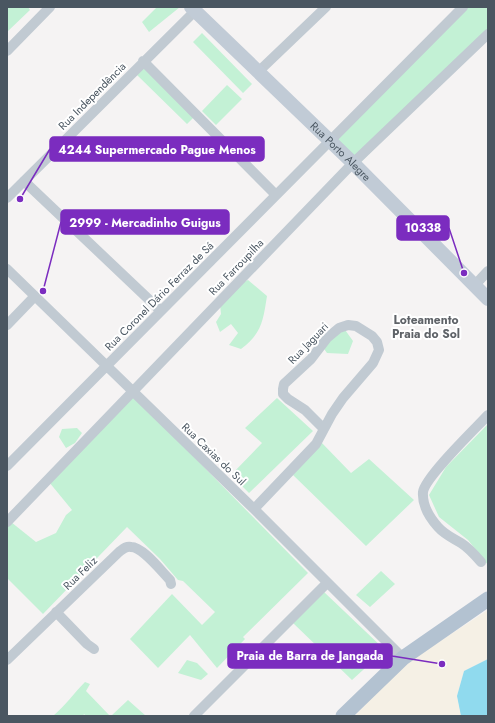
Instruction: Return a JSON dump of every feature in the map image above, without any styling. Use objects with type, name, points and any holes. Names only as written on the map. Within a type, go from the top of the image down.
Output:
[{"type":"main road","points":[[343,716],[403,658],[488,599]]},
{"type":"street","points":[[258,72],[326,7]]},
{"type":"street","name":"Rua Coronel Dário Ferraz de Sá","points":[[7,466],[463,7]]},
{"type":"street","points":[[7,51],[48,8]]},
{"type":"street","name":"Rua Porto Alegre","points":[[193,9],[353,163],[488,299]]},
{"type":"street","name":"Rua Independência","points":[[7,198],[193,9]]},
{"type":"street","name":"Rua Farroupilha","points":[[7,522],[353,163],[488,34]]},
{"type":"street","points":[[143,61],[276,195]]},
{"type":"street","points":[[24,181],[161,311]]},
{"type":"street","name":"Rua Caxias do Sul","points":[[7,269],[134,391],[403,658]]},
{"type":"street","points":[[474,286],[488,271]]},
{"type":"street","points":[[7,325],[35,296]]},
{"type":"street","name":"Rua Jaguari","points":[[254,509],[310,452],[320,438],[343,398],[365,375],[377,356],[379,350],[377,342],[372,336],[356,326],[348,325],[339,328],[327,338],[311,358],[284,384],[283,394],[305,410],[324,429]]},
{"type":"street","points":[[481,562],[470,550],[447,536],[438,528],[423,501],[423,490],[439,468],[488,415]]},
{"type":"street","name":"Rua Feliz","points":[[7,660],[126,547],[136,547],[170,580],[171,584]]},
{"type":"street","points":[[194,716],[327,583]]},
{"type":"street","points":[[56,612],[87,644],[94,649]]},
{"type":"green space","points":[[7,7],[28,7],[30,10],[7,32]]},
{"type":"green space","points":[[157,7],[180,7],[149,32],[142,22]]},
{"type":"green space","points":[[461,7],[488,7],[488,33],[359,164],[332,135]]},
{"type":"green space","points":[[202,33],[252,84],[243,93],[193,42]]},
{"type":"green space","points":[[149,63],[199,112],[187,124],[137,75]]},
{"type":"green space","points":[[227,85],[242,99],[216,125],[202,111]]},
{"type":"green space","points":[[248,280],[267,296],[263,320],[257,332],[241,349],[229,345],[238,333],[231,324],[220,332],[216,322],[221,314],[219,295]]},
{"type":"green space","points":[[343,327],[353,341],[348,354],[327,353],[319,342],[322,335]]},
{"type":"green space","points":[[133,395],[308,573],[243,637],[245,639],[217,668],[190,635],[158,668],[130,639],[172,594],[202,625],[215,612],[183,581],[178,580],[160,559],[127,527],[43,614],[7,578],[7,526],[11,522],[36,542],[56,533],[66,515],[72,510],[49,482]]},
{"type":"green space","points":[[277,398],[313,431],[249,493],[231,475],[262,443],[245,428]]},
{"type":"green space","points":[[488,424],[488,565],[468,540],[439,517],[429,495],[446,467]]},
{"type":"green space","points":[[77,428],[82,433],[75,443],[66,448],[59,437],[62,429]]},
{"type":"green space","points":[[321,442],[351,473],[369,459],[414,500],[366,546],[293,475]]},
{"type":"green space","points":[[381,571],[395,584],[370,607],[356,595]]},
{"type":"green space","points":[[324,592],[385,650],[352,680],[293,623]]},
{"type":"green space","points":[[187,660],[197,663],[208,674],[201,680],[178,673]]},
{"type":"green space","points":[[85,682],[90,684],[86,691],[110,716],[86,716],[84,714],[83,716],[53,716],[62,708]]},
{"type":"green space","points":[[128,700],[146,716],[111,716]]},
{"type":"sand","points":[[488,610],[488,659],[464,671],[457,696],[461,716],[355,716],[399,668]]},
{"type":"water","points":[[488,659],[488,716],[461,716],[457,696],[464,671]]},
{"type":"place","name":"4244 Supermercado Pague Menos","points":[[20,199]]},
{"type":"place","name":"10338","points":[[464,273]]},
{"type":"place","name":"2999 - Mercadinho Guigus","points":[[43,291]]},
{"type":"place","name":"Praia de Barra de Jangada","points":[[442,664]]},
{"type":"district","name":"Loteamento Praia do Sol","points":[[426,327]]}]
